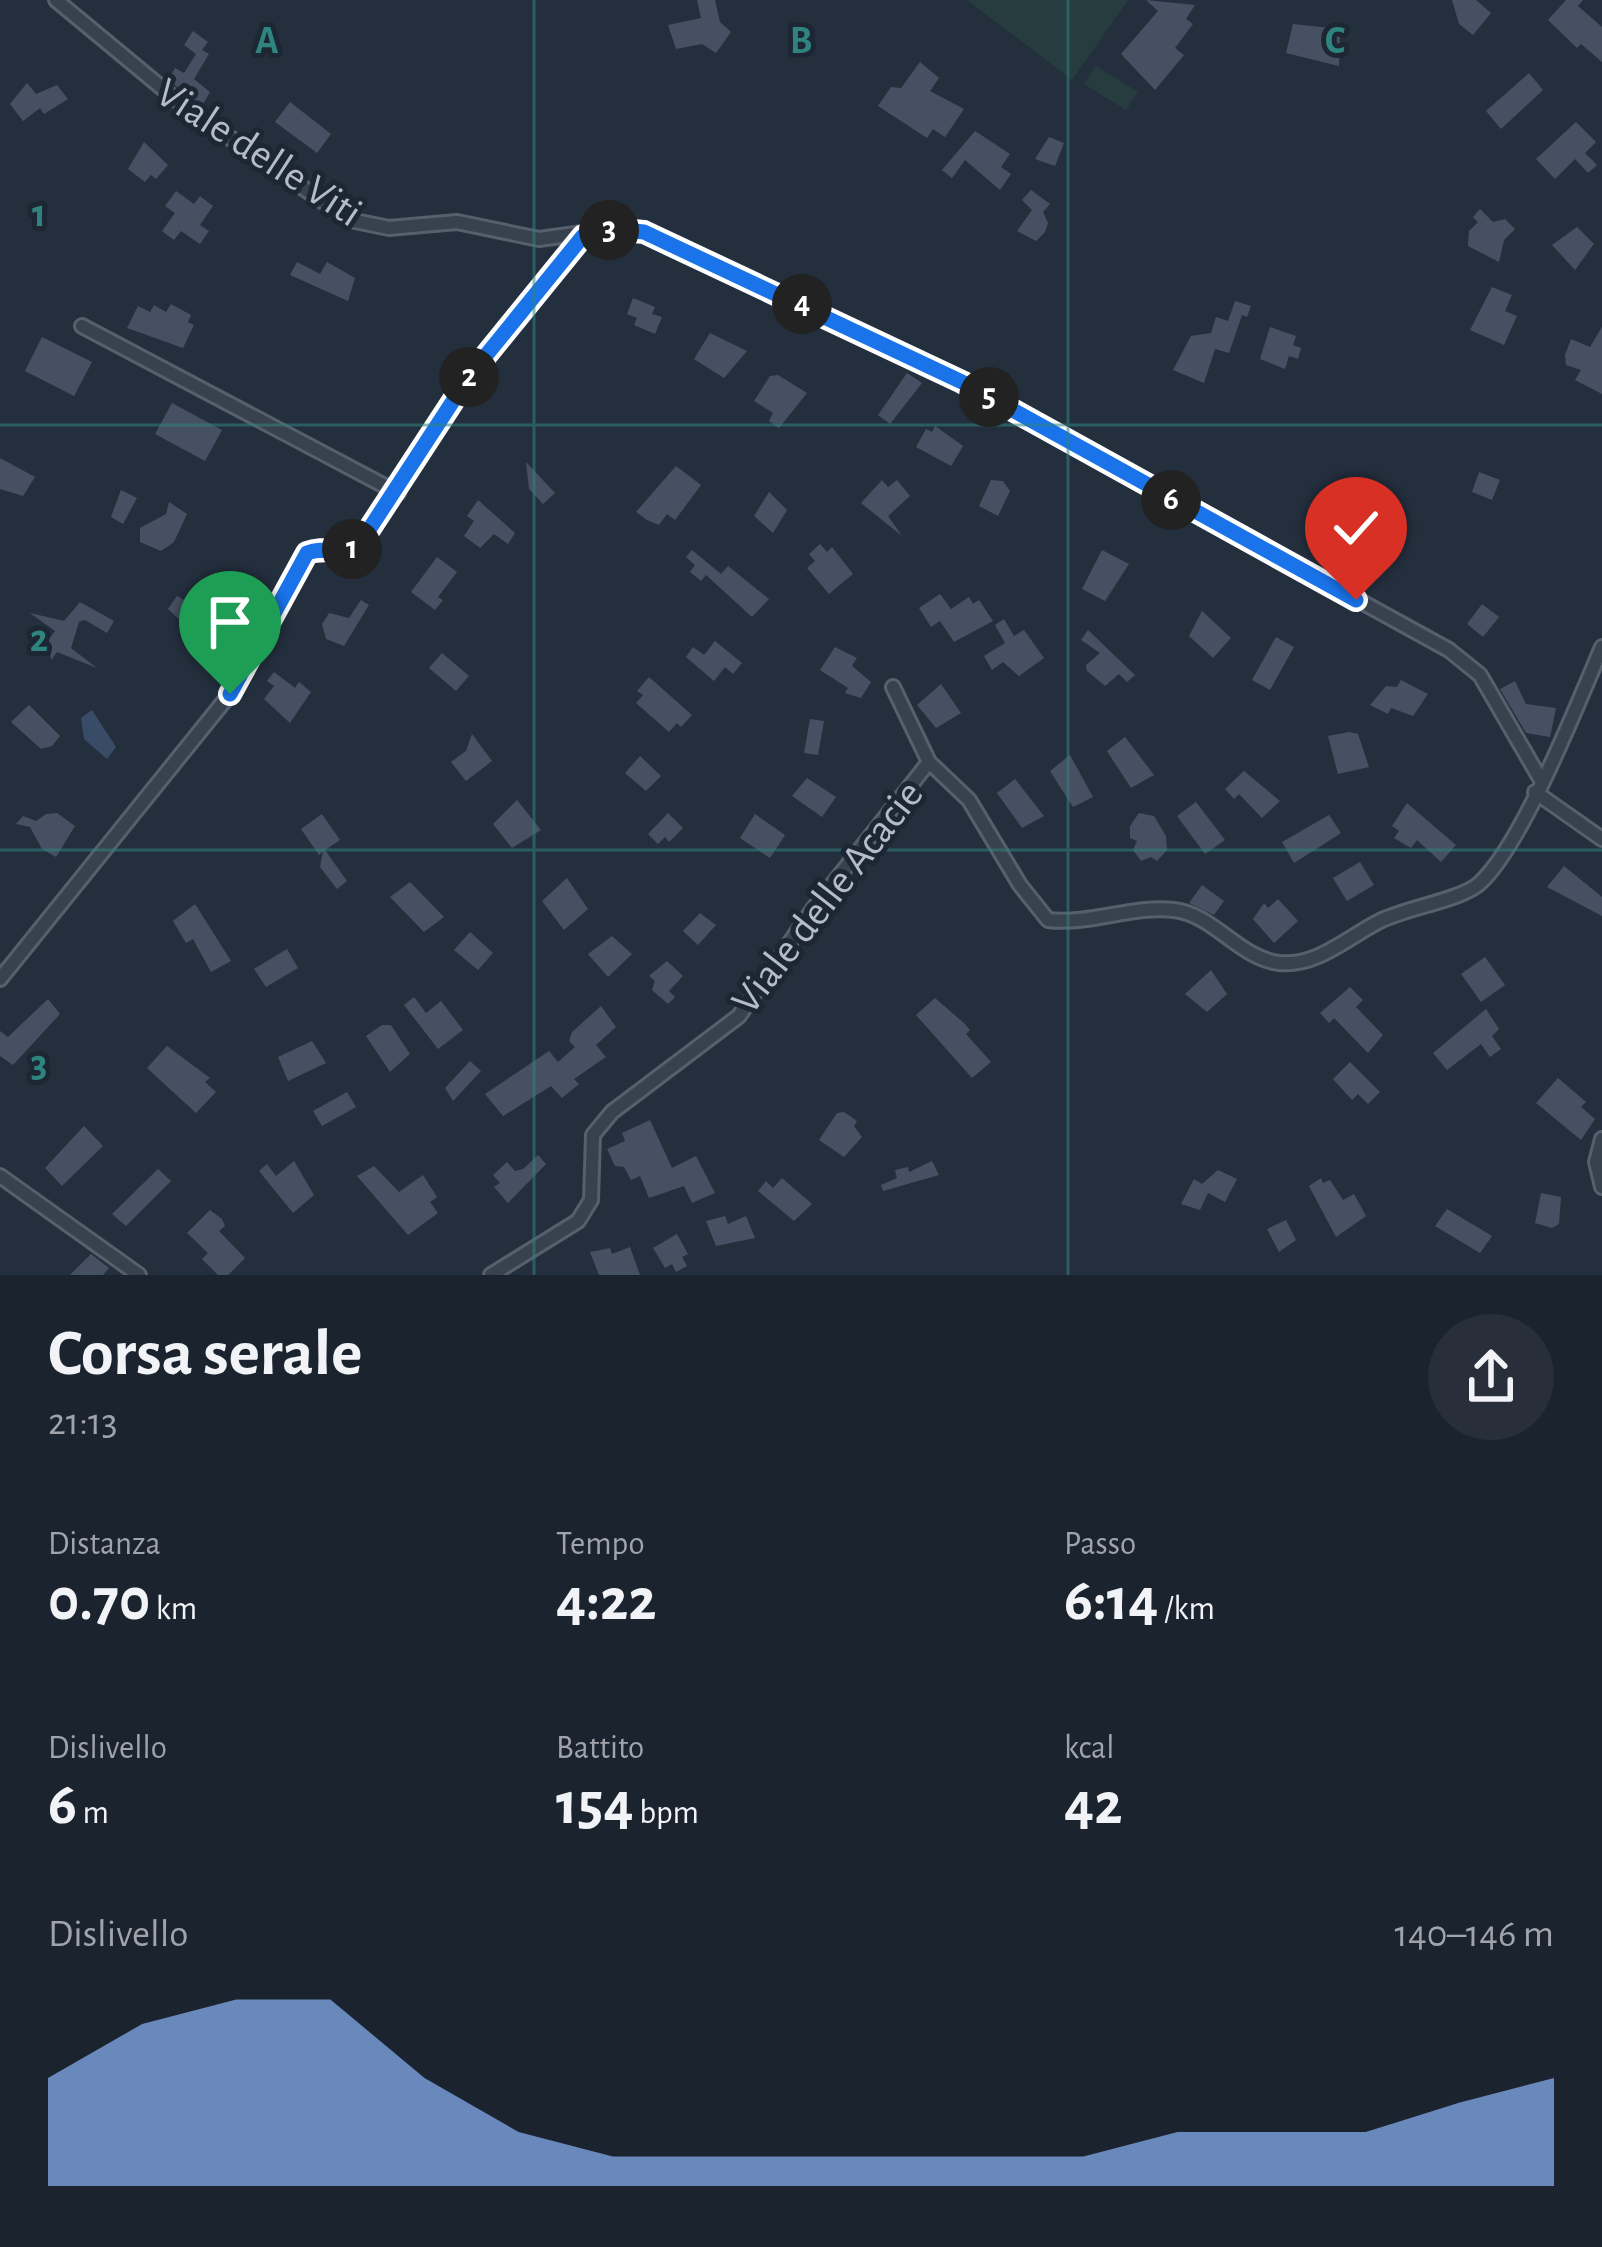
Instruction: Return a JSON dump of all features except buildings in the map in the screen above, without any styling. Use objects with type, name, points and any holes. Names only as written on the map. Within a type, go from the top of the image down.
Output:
[{"type":"street","name":"Viale delle Viti","points":[[56,0],[184,107],[350,220],[388,228],[457,222],[539,239],[612,229],[644,232],[962,382],[1449,650],[1480,675],[1538,786]]},
{"type":"street","points":[[0,979],[230,694],[307,553],[322,547],[347,552],[357,548],[398,493],[470,375],[583,236]]},
{"type":"street","points":[[82,326],[398,493]]},
{"type":"street","points":[[1602,647],[1538,786],[1602,839]]},
{"type":"street","name":"Viale delle Acacie","points":[[892,688],[929,762],[969,800],[1020,885],[1048,920],[1081,923],[1153,908],[1182,910],[1259,959],[1285,964],[1315,959],[1387,917],[1478,886],[1502,856],[1538,786]]},
{"type":"street","name":"Viale delle Acacie","points":[[491,1275],[578,1221],[590,1201],[593,1135],[612,1112],[739,1016],[813,909],[929,762]]},
{"type":"street","points":[[1602,1139],[1596,1162],[1602,1187]]},
{"type":"street","points":[[0,1176],[139,1275]]},
{"type":"green space","points":[[967,0],[1128,0],[1072,80]]},
{"type":"green space","points":[[1096,66],[1138,92],[1126,110],[1084,84]]},
{"type":"water","points":[[92,710],[116,747],[107,759],[84,739],[81,718]]},
{"type":"route","points":[[230,694],[307,553],[322,547],[347,552],[357,548],[398,493],[470,375],[583,236],[612,229],[644,232],[752,279],[962,382],[1356,600]]}]
